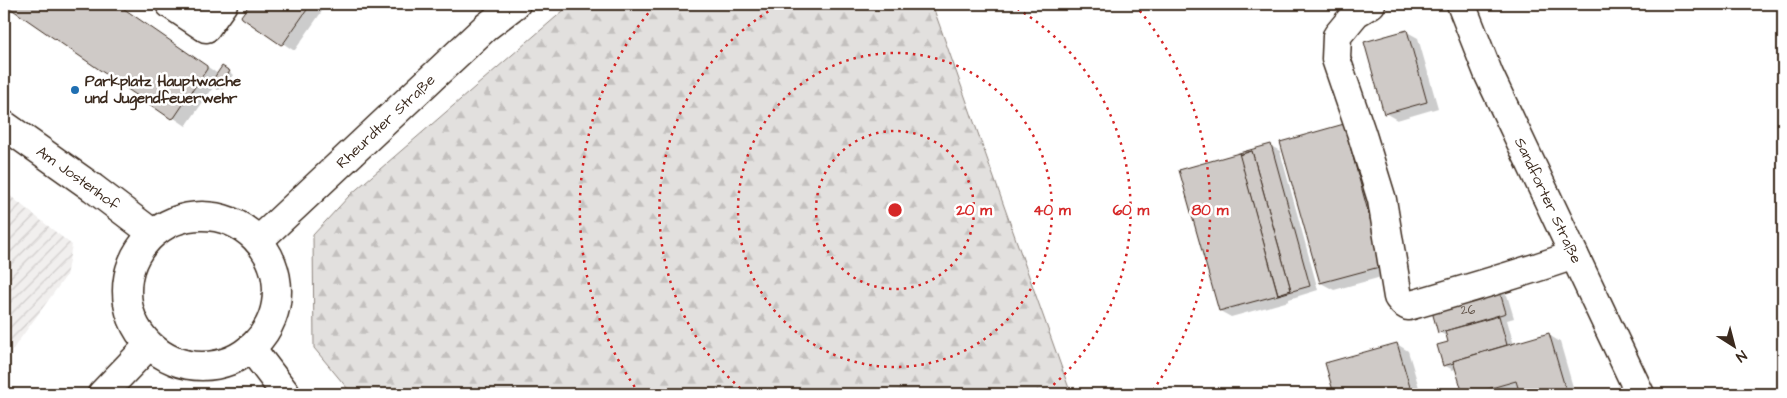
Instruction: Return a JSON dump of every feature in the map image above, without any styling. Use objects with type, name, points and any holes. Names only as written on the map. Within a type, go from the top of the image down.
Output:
[{"type":"main road","points":[[170,4],[206,28],[223,4]]},
{"type":"main road","name":"Rheurdter Straße","points":[[258,241],[486,27],[516,4]]},
{"type":"main road","points":[[1371,4],[1356,13],[1337,36],[1336,60],[1362,134],[1382,200],[1398,297],[1408,306],[1574,255]]},
{"type":"main road","name":"Sandforter Straße","points":[[1461,4],[1489,75],[1640,394]]},
{"type":"main road","name":"Am Jostenhof","points":[[4,125],[151,232]]},
{"type":"main road","points":[[189,217],[214,217],[238,225],[258,241],[271,260],[277,284],[275,307],[267,329],[251,348],[232,360],[211,366],[188,365],[167,358],[149,345],[132,320],[128,305],[127,282],[133,260],[151,232],[189,217]]},
{"type":"main road","points":[[102,394],[149,345]]},
{"type":"main road","points":[[251,348],[286,394]]},
{"type":"shaded area","points":[[4,191],[72,245],[66,276],[4,361]]},
{"type":"green space","points":[[571,4],[932,4],[1071,394],[352,394],[314,348],[313,235],[350,195]]},
{"type":"building","points":[[4,4],[117,4],[207,66],[207,69],[174,118],[171,119]]},
{"type":"building","points":[[250,4],[311,4],[281,45],[242,18],[241,16]]},
{"type":"building","points":[[1407,30],[1427,102],[1384,114],[1364,42]]},
{"type":"building","points":[[222,66],[230,71],[218,89],[210,84]]},
{"type":"building","points":[[1344,124],[1383,266],[1320,283],[1280,142]]},
{"type":"building","points":[[1271,144],[1310,286],[1278,295],[1291,290],[1252,151],[1239,155],[1239,153]]},
{"type":"building","points":[[1252,151],[1291,290],[1278,294],[1239,155]]},
{"type":"building","points":[[1239,153],[1278,295],[1219,311],[1179,170]]},
{"type":"building","points":[[1499,289],[1506,313],[1438,333],[1431,308]]},
{"type":"building","points":[[1499,316],[1507,345],[1453,361],[1454,363],[1443,366],[1437,345],[1448,342],[1445,331]]},
{"type":"building","points":[[1549,333],[1567,394],[1520,394],[1516,381],[1470,394],[1463,394],[1453,361]]},
{"type":"building","points":[[1397,343],[1412,394],[1334,394],[1325,363]]},
{"type":"place","name":"Parkplatz Hauptwache und Jugendfeuerwehr","points":[[75,90]]}]
